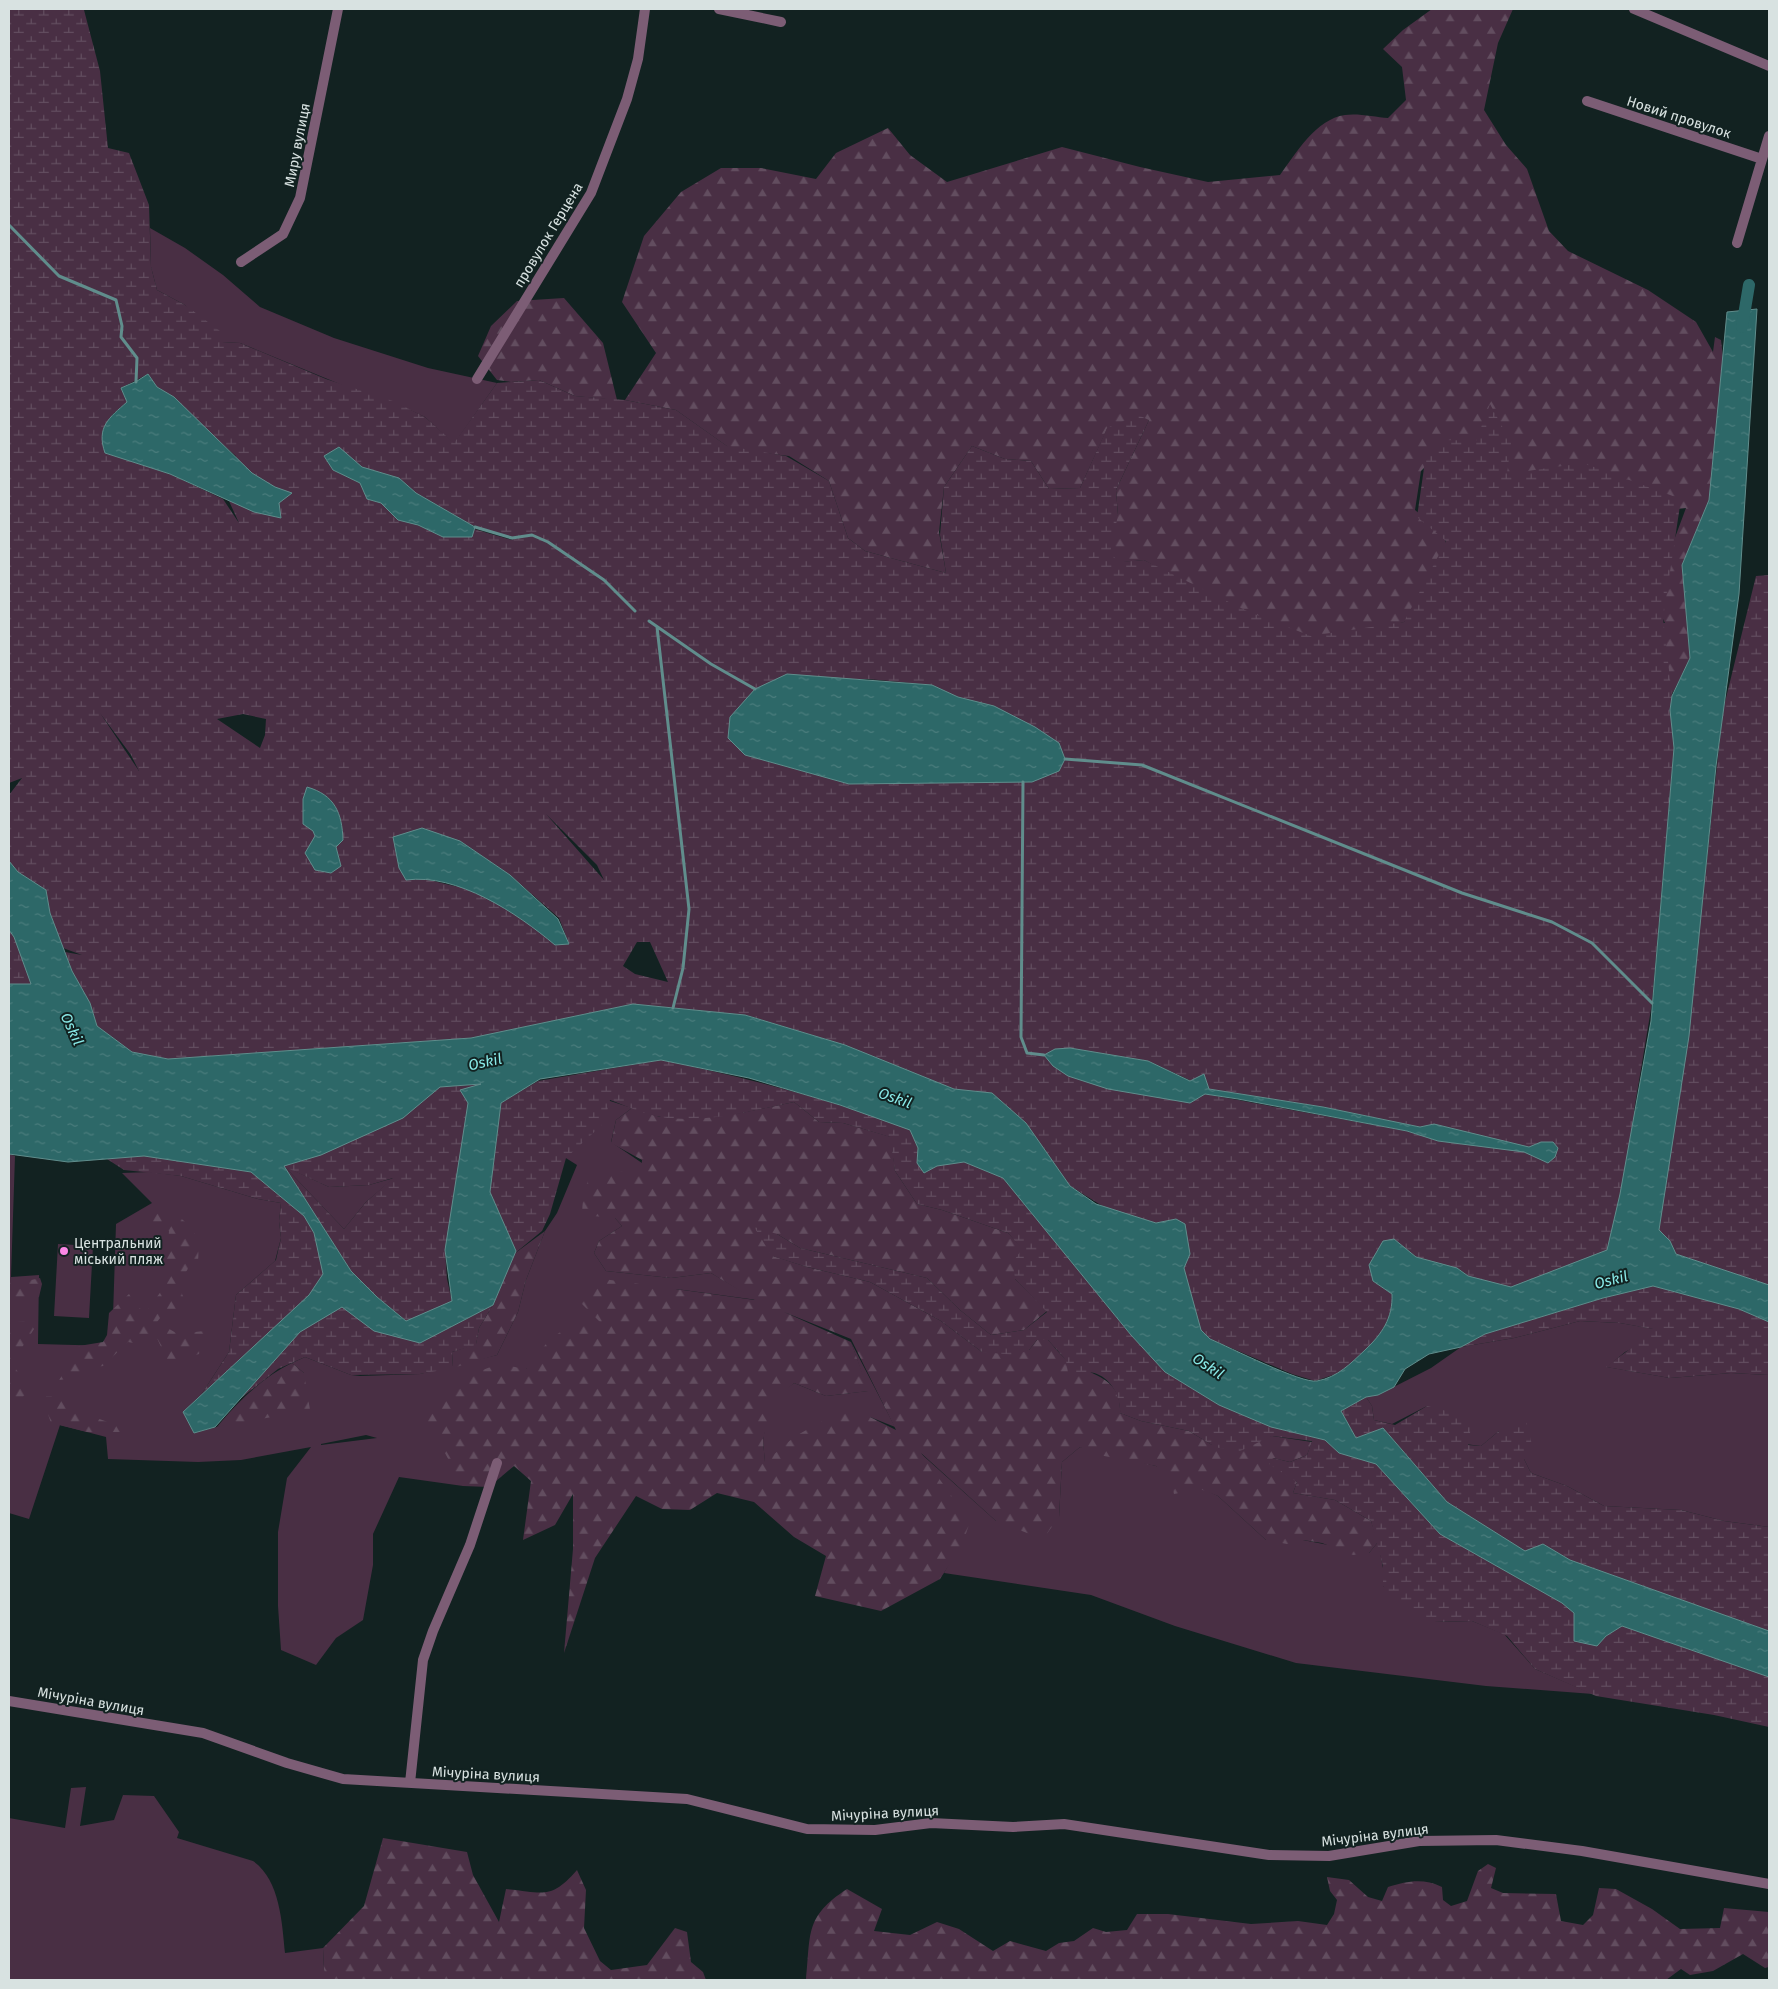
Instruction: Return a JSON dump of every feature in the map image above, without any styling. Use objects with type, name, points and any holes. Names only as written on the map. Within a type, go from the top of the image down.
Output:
[{"type":"street","name":"Миру вулиця","points":[[241,262],[283,234],[300,198],[338,9]]},
{"type":"street","name":"провулок Герцена","points":[[476,379],[591,193],[627,99],[638,59],[645,9]]},
{"type":"street","points":[[720,9],[781,22]]},
{"type":"street","points":[[1634,9],[1769,66]]},
{"type":"street","name":"Новий провулок","points":[[1587,101],[1762,159]]},
{"type":"street","points":[[1737,243],[1769,136]]},
{"type":"street","points":[[410,1783],[423,1660],[432,1631],[470,1545],[497,1463]]},
{"type":"street","name":"Мічуріна вулиця","points":[[9,1701],[203,1733],[288,1763],[343,1779],[687,1799],[807,1830],[875,1830],[930,1823],[1014,1827],[1064,1824],[1269,1855],[1330,1856],[1419,1841],[1496,1840],[1582,1851],[1769,1884]]},
{"type":"green space","points":[[9,9],[84,10],[100,71],[108,148],[129,153],[149,205],[151,267],[157,290],[185,305],[224,334],[222,342],[240,343],[326,379],[393,401],[425,417],[454,443],[497,383],[539,380],[575,396],[625,400],[676,410],[727,446],[786,456],[829,481],[848,538],[865,551],[946,573],[940,535],[944,487],[972,446],[1005,459],[1031,461],[1049,489],[1080,488],[1107,428],[1138,415],[1149,420],[1116,490],[1118,515],[1110,553],[1119,562],[1144,560],[1249,612],[1311,636],[1404,622],[1446,541],[1417,517],[1425,461],[1445,440],[1476,441],[1490,404],[1511,443],[1507,474],[1583,463],[1681,499],[1663,618],[1672,696],[1671,715],[1674,748],[1652,1003],[1634,1111],[1643,1112],[1610,1251],[1510,1290],[1468,1276],[1459,1269],[1416,1257],[1394,1239],[1373,1281],[1392,1294],[1392,1311],[1379,1337],[1342,1372],[1315,1381],[1292,1374],[1210,1339],[1175,1305],[1176,1219],[1156,1223],[1126,1214],[1104,1207],[1070,1186],[1026,1123],[992,1093],[954,1089],[845,1045],[746,1015],[633,1004],[471,1038],[168,1059],[132,1052],[97,1026],[90,1003],[72,971],[65,952],[82,955],[63,948],[50,913],[46,890],[18,872],[9,861],[9,795],[22,778],[9,783]],"holes":[[[148,374],[157,387],[174,397],[204,429],[236,456],[223,496],[229,501],[239,523],[223,499],[170,474],[105,453],[112,415],[127,402],[121,388]],[[324,456],[399,478],[416,493],[472,525],[512,538],[512,540],[474,529],[472,537],[443,537],[415,524],[398,520],[381,503],[367,499],[360,483],[333,470]],[[833,679],[868,679],[932,685],[958,697],[994,706],[849,784],[745,755]],[[100,713],[131,755],[139,771]],[[243,714],[266,719],[265,735],[260,748],[217,719]],[[546,814],[597,865],[604,880]],[[313,831],[336,847],[341,866],[315,836]],[[393,837],[460,841],[510,875],[559,918],[569,944],[555,945],[534,927],[474,888],[454,886],[421,878],[399,868]],[[637,942],[650,942],[668,982],[635,974],[623,966]],[[1070,1048],[1148,1061],[1209,1089],[1323,1107],[1420,1127],[1431,1125],[1522,1151],[1438,1141],[1407,1131],[1205,1094],[1189,1103]]]},
{"type":"green space","points":[[1432,9],[1513,9],[1498,43],[1484,110],[1506,145],[1527,169],[1549,231],[1568,251],[1648,290],[1696,322],[1713,352],[1715,337],[1721,340],[1723,358],[1709,500],[1682,565],[1690,658],[1675,689],[1664,705],[1653,623],[1665,623],[1661,615],[1657,586],[1686,508],[1660,511],[1542,491],[1446,446],[1421,471],[1415,510],[1446,536],[1441,588],[1404,622],[1329,642],[1243,615],[1144,560],[1114,563],[1100,532],[1118,515],[1116,490],[1149,420],[1107,429],[1080,488],[1049,489],[1031,461],[1005,459],[972,446],[944,487],[939,532],[946,573],[865,551],[848,538],[829,481],[789,456],[731,449],[676,410],[625,400],[656,353],[622,302],[644,236],[681,192],[721,168],[761,168],[816,179],[836,153],[888,128],[910,155],[947,182],[1062,147],[1208,182],[1280,175],[1300,147],[1325,123],[1345,115],[1388,118],[1406,100],[1402,67],[1383,49],[1403,30]]},
{"type":"green space","points":[[150,228],[185,248],[223,275],[260,307],[334,338],[428,368],[497,383],[454,444],[425,417],[397,404],[347,387],[240,343],[221,342],[185,305],[157,290],[151,267]]},
{"type":"green space","points":[[564,298],[603,343],[617,400],[575,396],[539,380],[511,382],[497,380],[478,356],[491,326],[517,301]]},
{"type":"green space","points":[[1769,575],[1769,1287],[1676,1254],[1670,1241],[1659,1230],[1695,970],[1723,710],[1756,576]]},
{"type":"green space","points":[[9,930],[14,937],[33,985],[9,984]]},
{"type":"green space","points":[[661,1060],[787,1090],[849,1108],[910,1130],[918,1148],[917,1163],[938,1165],[964,1162],[1003,1178],[1131,1335],[1165,1372],[1219,1405],[1271,1427],[1325,1440],[1339,1453],[1376,1464],[1440,1534],[1562,1603],[1574,1613],[1597,1646],[1606,1636],[1622,1626],[1769,1677],[1769,1727],[1714,1715],[1596,1696],[1535,1669],[1507,1636],[1472,1621],[1433,1622],[1398,1605],[1383,1586],[1383,1566],[1371,1521],[1335,1500],[1293,1493],[1297,1482],[1269,1464],[1273,1458],[1290,1462],[1307,1455],[1312,1441],[1272,1436],[1238,1452],[1215,1447],[1189,1431],[1141,1421],[1120,1413],[1119,1401],[1111,1385],[1094,1373],[1068,1373],[1066,1360],[1048,1340],[1037,1340],[1029,1350],[1015,1355],[982,1352],[941,1321],[870,1282],[807,1267],[772,1256],[754,1227],[777,1234],[800,1248],[927,1278],[960,1310],[991,1335],[1024,1330],[1047,1312],[1015,1279],[1013,1262],[1022,1249],[1008,1233],[942,1210],[917,1204],[895,1171],[890,1137],[843,1123],[819,1122],[794,1102],[728,1116],[677,1119],[648,1114],[610,1100],[604,1123],[566,1158],[550,1214],[542,1231],[514,1254],[490,1192],[501,1103],[538,1081]]},
{"type":"green space","points":[[484,1084],[472,1103],[456,1228],[445,1250],[447,1279],[452,1301],[410,1324],[377,1297],[351,1271],[284,1166],[440,1087]],"holes":[[[285,1167],[329,1187],[369,1185],[393,1178],[366,1202],[344,1229]]]},
{"type":"green space","points":[[607,1100],[632,1108],[616,1120],[611,1142],[642,1163],[644,1175],[615,1218],[622,1226],[599,1241],[594,1253],[606,1271],[671,1278],[711,1273],[757,1300],[676,1289],[526,1369],[463,1486],[399,1477],[373,1534],[373,1565],[363,1620],[336,1638],[316,1665],[281,1650],[278,1606],[278,1532],[287,1478],[311,1447],[241,1460],[198,1462],[108,1459],[106,1437],[60,1425],[29,1519],[9,1513],[9,1154],[15,1156],[11,1277],[39,1275],[38,1344],[112,1346],[116,1224],[152,1203],[122,1173],[149,1172],[181,1176],[258,1199],[281,1203],[279,1221],[281,1238],[275,1261],[236,1295],[229,1352],[201,1395],[183,1412],[194,1433],[231,1423],[304,1373],[292,1363],[305,1357],[351,1375],[360,1376],[420,1374],[497,1355],[518,1312],[526,1280],[545,1231],[557,1213],[577,1165],[561,1155]],"holes":[[[366,1435],[377,1438],[321,1445]]]},
{"type":"green space","points":[[794,1102],[819,1122],[843,1123],[891,1137],[895,1171],[917,1204],[942,1210],[1008,1233],[1023,1249],[1015,1279],[1047,1311],[1024,1330],[991,1335],[960,1310],[927,1278],[800,1248],[777,1234],[773,1256],[807,1267],[870,1282],[941,1321],[982,1352],[1029,1350],[1037,1340],[1048,1340],[1067,1360],[1110,1384],[1116,1391],[1120,1413],[1141,1421],[1189,1431],[1212,1445],[1272,1436],[1312,1442],[1307,1455],[1290,1462],[1273,1458],[1297,1482],[1293,1493],[1335,1500],[1371,1521],[1378,1542],[1369,1553],[1353,1555],[1322,1543],[1303,1540],[1287,1544],[1266,1540],[1218,1496],[1200,1489],[1174,1494],[1170,1478],[1156,1466],[1094,1454],[1080,1447],[1062,1462],[1059,1517],[1043,1539],[996,1521],[921,1453],[970,1522],[962,1545],[940,1579],[881,1611],[815,1596],[826,1556],[794,1537],[754,1502],[717,1493],[690,1510],[662,1509],[636,1496],[595,1558],[564,1653],[573,1549],[573,1494],[555,1525],[523,1540],[531,1481],[514,1466],[489,1487],[463,1486],[422,1411],[449,1390],[478,1372],[499,1365],[526,1369],[550,1339],[577,1321],[601,1323],[576,1298],[596,1278],[755,1300],[711,1273],[671,1278],[606,1271],[594,1253],[599,1241],[622,1226],[615,1218],[582,1215],[583,1196],[589,1177],[607,1170],[641,1174],[642,1160],[611,1143],[616,1120],[632,1108],[660,1117],[741,1113]],"holes":[[[784,1312],[851,1339],[896,1430],[870,1417],[840,1411],[794,1437],[765,1462],[763,1441],[771,1403],[794,1383],[826,1396],[869,1391],[851,1342]]]},
{"type":"green space","points":[[144,1156],[251,1172],[304,1216],[314,1233],[326,1273],[310,1295],[201,1395],[229,1352],[236,1295],[276,1260],[281,1238],[279,1221],[281,1203],[258,1199],[181,1176],[124,1170],[107,1159]]},
{"type":"green space","points":[[284,1166],[329,1187],[369,1185],[394,1178],[366,1202],[344,1229]]},
{"type":"green space","points":[[159,1208],[177,1216],[190,1227],[197,1241],[198,1261],[189,1267],[178,1285],[186,1303],[177,1312],[166,1310],[157,1322],[178,1334],[204,1331],[199,1354],[169,1364],[156,1336],[144,1345],[128,1342],[103,1366],[89,1368],[75,1378],[59,1380],[79,1346],[103,1342],[107,1335],[109,1313],[129,1294],[135,1304],[145,1313],[165,1286],[169,1231],[155,1228],[138,1218],[146,1211]]},
{"type":"green space","points":[[545,1231],[526,1280],[518,1312],[497,1355],[453,1368],[452,1352],[476,1344],[479,1328],[493,1305],[514,1254]]},
{"type":"green space","points":[[58,1244],[93,1246],[89,1318],[54,1316]]},
{"type":"green space","points":[[9,1277],[18,1283],[40,1278],[42,1284],[39,1297],[24,1304],[9,1306]]},
{"type":"green space","points":[[1653,1286],[1739,1309],[1769,1322],[1769,1375],[1731,1373],[1670,1378],[1606,1367],[1653,1329],[1620,1323],[1580,1321],[1514,1338],[1461,1347],[1485,1334],[1603,1298]]},
{"type":"green space","points":[[342,1304],[420,1343],[493,1305],[479,1328],[476,1345],[452,1352],[453,1368],[420,1374],[351,1375],[305,1357],[278,1369],[226,1410],[297,1331]]},
{"type":"green space","points":[[28,1321],[34,1329],[12,1363],[28,1387],[25,1395],[18,1401],[9,1397],[9,1332],[17,1322]]},
{"type":"green space","points":[[1580,1321],[1620,1323],[1654,1329],[1641,1344],[1625,1352],[1607,1367],[1670,1378],[1731,1373],[1769,1375],[1769,1527],[1724,1521],[1681,1510],[1604,1506],[1567,1486],[1531,1473],[1524,1459],[1499,1431],[1481,1446],[1465,1444],[1427,1406],[1392,1424],[1374,1420],[1372,1406],[1366,1397],[1378,1395],[1431,1368],[1461,1347],[1514,1338]]},
{"type":"green space","points":[[851,1342],[895,1427],[870,1417],[765,1463],[763,1441],[769,1401],[794,1383],[826,1396],[868,1391]]},
{"type":"green space","points":[[292,1363],[304,1373],[310,1410],[217,1427],[251,1391],[271,1375]]},
{"type":"green space","points":[[46,1396],[58,1396],[74,1410],[136,1432],[87,1432],[51,1423],[46,1408]]},
{"type":"green space","points":[[1366,1397],[1372,1406],[1374,1420],[1395,1425],[1427,1406],[1455,1413],[1472,1421],[1468,1445],[1481,1446],[1499,1431],[1526,1421],[1533,1449],[1524,1459],[1531,1473],[1567,1486],[1604,1506],[1681,1510],[1724,1521],[1769,1527],[1769,1631],[1570,1560],[1543,1544],[1526,1552],[1447,1502],[1383,1428],[1356,1438],[1341,1411]]},
{"type":"green space","points":[[1080,1447],[1156,1466],[1218,1496],[1266,1540],[1303,1540],[1369,1553],[1378,1542],[1383,1568],[1383,1586],[1436,1622],[1472,1621],[1504,1634],[1535,1669],[1593,1694],[1486,1686],[1296,1663],[1175,1626],[1091,1595],[944,1573],[959,1545],[918,1451],[996,1521],[1059,1517],[1062,1462]]},
{"type":"green space","points":[[86,1787],[80,1826],[114,1820],[123,1795],[154,1796],[179,1832],[177,1838],[253,1861],[262,1869],[274,1890],[281,1915],[285,1953],[323,1948],[324,1970],[332,1980],[9,1980],[9,1818],[65,1828],[71,1788]]},
{"type":"green space","points":[[383,1838],[467,1852],[473,1875],[499,1922],[506,1889],[545,1892],[560,1886],[577,1870],[586,1890],[584,1928],[600,1961],[611,1970],[647,1965],[675,1928],[687,1932],[691,1962],[703,1972],[706,1980],[328,1980],[324,1970],[323,1948],[364,1906]]},
{"type":"green space","points":[[1488,1864],[1496,1868],[1491,1888],[1503,1893],[1556,1894],[1561,1921],[1583,1925],[1593,1915],[1599,1888],[1616,1889],[1652,1909],[1680,1929],[1720,1928],[1724,1908],[1769,1912],[1769,1967],[1765,1968],[1743,1954],[1713,1971],[1690,1975],[1681,1969],[1666,1980],[806,1980],[810,1938],[816,1918],[833,1899],[847,1889],[882,1909],[874,1931],[910,1935],[937,1922],[959,1929],[993,1951],[1010,1941],[1046,1951],[1059,1943],[1074,1941],[1093,1928],[1106,1932],[1127,1930],[1137,1914],[1168,1914],[1251,1924],[1298,1921],[1327,1925],[1334,1914],[1337,1900],[1330,1891],[1327,1877],[1349,1880],[1368,1897],[1382,1901],[1388,1887],[1409,1882],[1428,1882],[1442,1887],[1443,1900],[1451,1906],[1467,1901],[1478,1871]]},
{"type":"water","name":"Oskil","points":[[1757,309],[1739,594],[1716,766],[1689,1036],[1659,1230],[1670,1241],[1676,1254],[1769,1285],[1769,1322],[1739,1309],[1653,1286],[1603,1298],[1485,1334],[1461,1347],[1429,1354],[1405,1369],[1394,1387],[1378,1395],[1366,1397],[1341,1411],[1356,1438],[1383,1428],[1447,1502],[1525,1551],[1543,1544],[1570,1560],[1769,1631],[1769,1677],[1622,1626],[1606,1636],[1597,1646],[1574,1641],[1574,1613],[1562,1603],[1440,1534],[1376,1464],[1339,1453],[1325,1440],[1271,1427],[1219,1405],[1165,1372],[1131,1335],[1003,1178],[964,1162],[937,1166],[924,1173],[917,1163],[918,1148],[910,1130],[840,1105],[749,1078],[661,1060],[540,1079],[501,1103],[490,1192],[516,1251],[493,1305],[420,1343],[374,1331],[342,1307],[300,1332],[215,1427],[194,1433],[183,1412],[309,1295],[323,1274],[314,1233],[304,1216],[251,1172],[144,1156],[68,1162],[9,1154],[9,984],[31,984],[14,937],[9,930],[9,861],[18,872],[46,890],[50,913],[72,971],[90,1003],[97,1026],[132,1052],[168,1059],[471,1038],[633,1004],[745,1015],[845,1045],[954,1089],[992,1093],[1026,1123],[1070,1186],[1096,1204],[1156,1223],[1176,1219],[1185,1224],[1190,1254],[1184,1268],[1201,1330],[1210,1339],[1265,1364],[1309,1380],[1317,1381],[1324,1379],[1343,1369],[1371,1344],[1385,1325],[1391,1311],[1392,1294],[1373,1281],[1369,1265],[1383,1241],[1394,1239],[1416,1257],[1457,1268],[1468,1276],[1511,1287],[1607,1250],[1620,1194],[1651,1021],[1674,748],[1670,710],[1672,696],[1690,658],[1682,565],[1709,500],[1727,312]],"holes":[[[481,1084],[460,1090],[468,1103],[445,1250],[452,1301],[406,1321],[377,1297],[351,1271],[284,1166],[321,1155],[403,1118],[440,1087]]]},
{"type":"water","points":[[148,374],[157,387],[174,397],[252,473],[275,487],[292,493],[279,503],[281,518],[254,512],[170,474],[105,453],[102,436],[103,430],[110,418],[127,402],[121,388]]},
{"type":"water","points":[[339,447],[362,467],[399,478],[416,493],[475,527],[472,537],[443,537],[418,525],[398,520],[381,503],[367,499],[360,483],[333,470],[324,456]]},
{"type":"water","points":[[787,674],[932,685],[958,697],[994,706],[1035,727],[1059,743],[1065,759],[1059,771],[1032,782],[849,784],[745,755],[728,738],[730,717],[755,689]]},
{"type":"water","points":[[307,787],[317,790],[324,795],[339,813],[343,840],[336,847],[341,866],[331,873],[315,870],[305,853],[315,836],[313,831],[303,824],[303,799]]},
{"type":"water","points":[[422,828],[460,841],[510,875],[558,919],[569,944],[555,945],[523,920],[466,889],[425,879],[406,880],[399,868],[393,837]]},
{"type":"water","points":[[1070,1048],[1148,1061],[1190,1081],[1204,1074],[1209,1089],[1323,1107],[1420,1127],[1434,1124],[1529,1147],[1541,1142],[1553,1142],[1558,1148],[1555,1157],[1548,1163],[1524,1152],[1438,1141],[1407,1131],[1238,1099],[1205,1094],[1190,1103],[1108,1089],[1068,1076],[1053,1066],[1044,1055],[1055,1049]]},
{"type":"waterway","points":[[9,225],[59,276],[116,300],[122,326],[121,337],[137,358],[136,382]]},
{"type":"waterway","points":[[1742,327],[1749,285]]},
{"type":"waterway","points":[[475,527],[512,538],[532,535],[548,542],[604,580],[635,611]]},
{"type":"waterway","points":[[649,621],[711,664],[755,689]]},
{"type":"waterway","points":[[657,627],[689,909],[683,968],[673,1008]]},
{"type":"waterway","points":[[1065,759],[1142,765],[1462,893],[1552,922],[1592,943],[1652,1003]]},
{"type":"waterway","points":[[1023,782],[1021,1037],[1027,1053],[1044,1055]]},
{"type":"place","name":"Центральний міський пляж","points":[[64,1251]]}]
